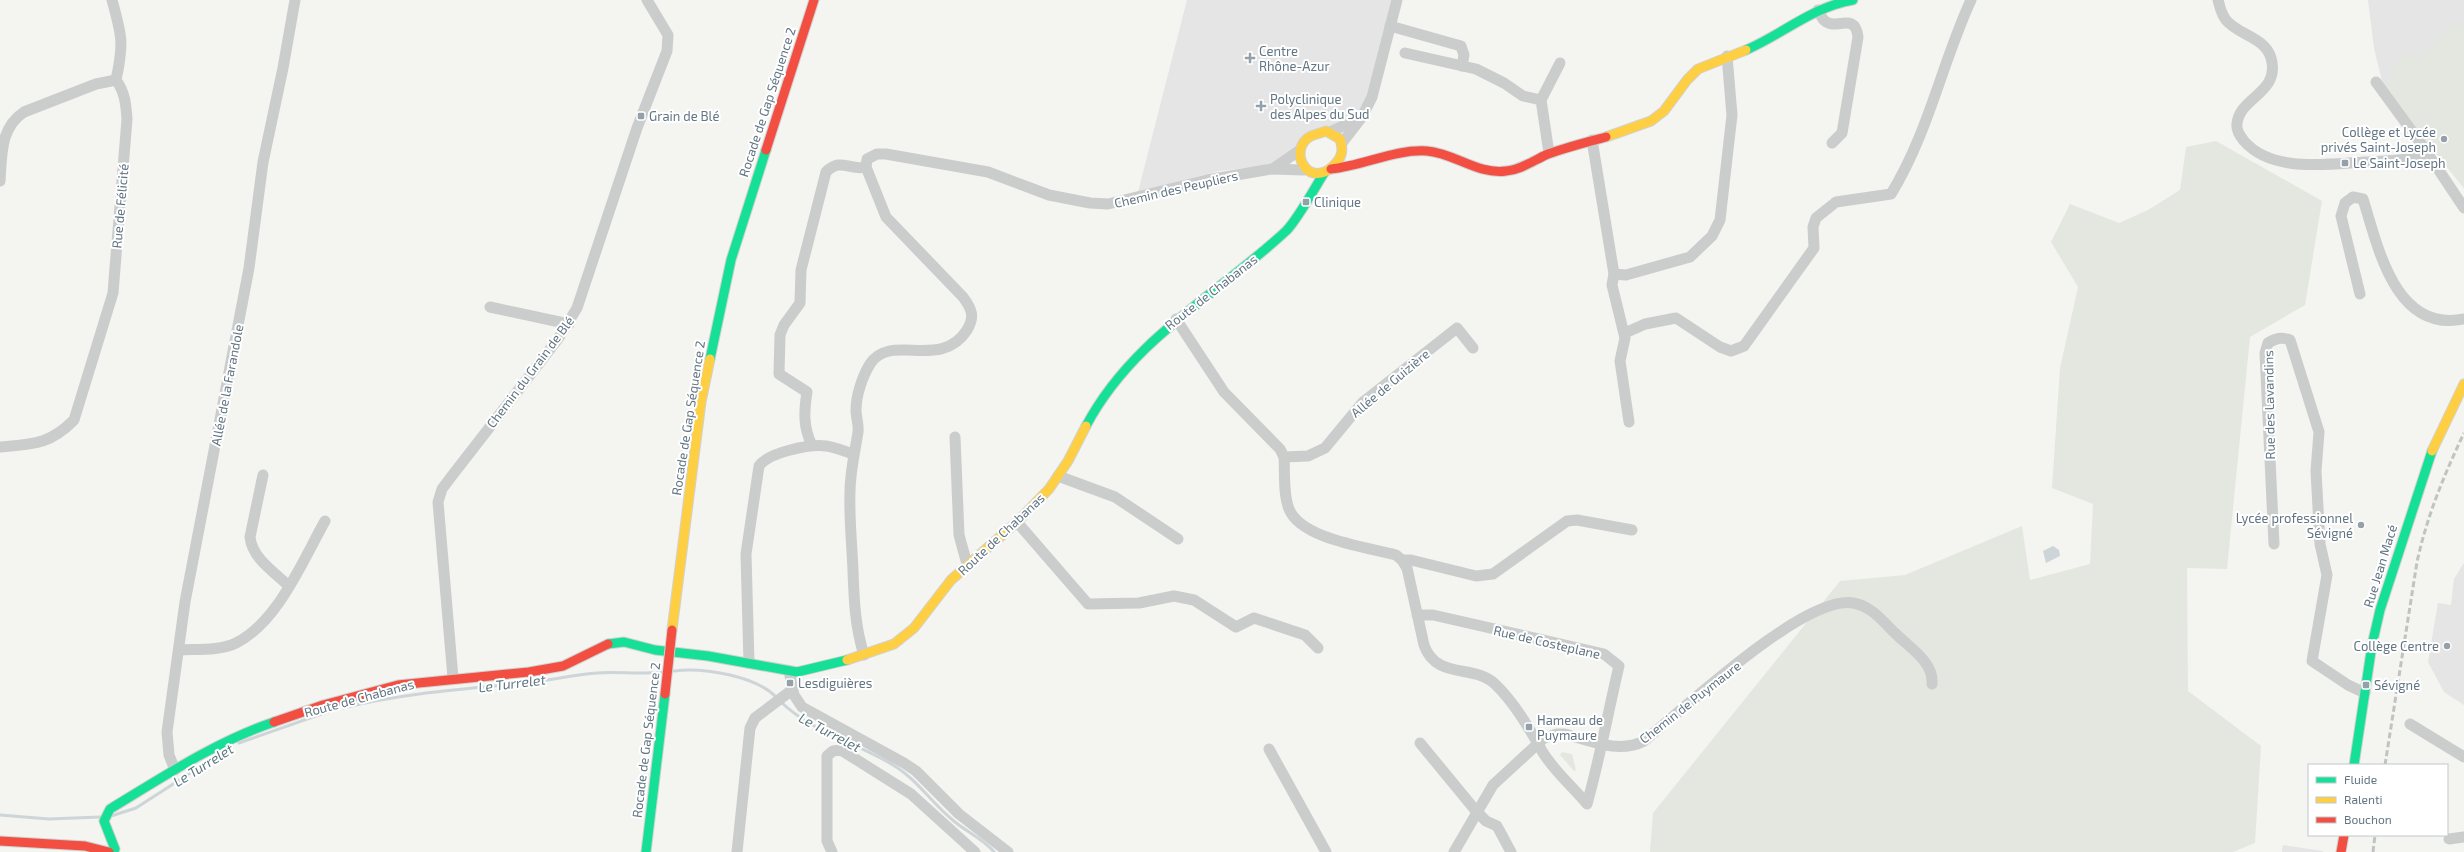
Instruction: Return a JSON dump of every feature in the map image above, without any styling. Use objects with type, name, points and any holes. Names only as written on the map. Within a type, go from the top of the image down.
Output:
[{"type":"street","points":[[0,180],[4,137],[8,126],[16,117],[96,84],[116,80],[122,52],[122,34],[112,0]]},
{"type":"street","name":"Allée de la Farandole","points":[[175,770],[169,755],[167,732],[185,602],[249,268],[263,162],[284,68],[295,0]]},
{"type":"street","name":"Chemin du Grain de Blé","points":[[454,678],[438,514],[440,495],[450,477],[569,324],[580,300],[637,128],[667,51],[668,35],[647,0]]},
{"type":"street","name":"Rocade de Gap Séquence 2","points":[[646,852],[701,402],[731,260],[814,0]]},
{"type":"street","points":[[1328,171],[1362,117],[1372,96],[1397,0]]},
{"type":"street","points":[[1306,171],[1346,169],[1400,154],[1427,150],[1441,152],[1478,167],[1503,172],[1521,168],[1549,153],[1617,134],[1651,122],[1662,114],[1692,74],[1703,66],[1765,41],[1818,10],[1842,1],[1853,0]]},
{"type":"street","points":[[1625,333],[1645,324],[1676,318],[1720,347],[1731,351],[1744,346],[1814,248],[1813,227],[1816,218],[1836,202],[1891,194],[1902,176],[1933,101],[1959,26],[1971,0]]},
{"type":"street","points":[[2218,0],[2223,15],[2230,24],[2264,46],[2272,65],[2272,76],[2266,88],[2239,116],[2236,125],[2238,132],[2256,151],[2294,163],[2309,164],[2396,160],[2428,154]]},
{"type":"street","points":[[1818,10],[1826,22],[1832,24],[1850,23],[1854,26],[1858,37],[1842,133],[1832,143]]},
{"type":"street","points":[[1390,26],[1461,46],[1464,55],[1462,66]]},
{"type":"street","points":[[1405,52],[1476,69],[1504,83],[1522,96],[1541,100]]},
{"type":"street","points":[[1614,274],[1626,275],[1690,256],[1712,236],[1718,225],[1720,220],[1732,115],[1727,56]]},
{"type":"street","points":[[1549,153],[1541,100],[1560,63]]},
{"type":"street","name":"Rue de Félicité","points":[[0,447],[37,444],[60,435],[74,420],[113,293],[127,119],[125,99],[121,87],[116,80]]},
{"type":"street","points":[[2376,82],[2428,154],[2464,208]]},
{"type":"street","points":[[1306,202],[1306,171],[1299,159],[1300,150],[1312,136],[1322,132],[1330,132],[1362,117]]},
{"type":"street","points":[[1330,132],[1337,136],[1342,147],[1350,158],[1364,164]]},
{"type":"street","points":[[1592,140],[1614,274],[1612,285],[1625,333],[1620,361],[1629,422]]},
{"type":"street","name":"Chemin des Peupliers","points":[[1272,170],[1300,150]]},
{"type":"street","name":"Chemin des Peupliers","points":[[866,167],[867,159],[871,156],[886,154],[988,172],[1049,195],[1090,203],[1108,204],[1207,180],[1272,170],[1306,171]]},
{"type":"street","points":[[812,445],[806,434],[804,410],[807,392],[779,374],[780,335],[784,325],[800,302],[801,270],[826,172],[832,166],[840,164],[860,168],[866,167],[886,217],[963,297],[970,307],[972,317],[963,336],[954,344],[945,349],[893,351],[880,355],[870,363],[860,386],[856,410],[858,430],[853,454],[850,492],[855,617],[864,655]]},
{"type":"street","name":"Route de Chabanas","points":[[114,852],[115,850],[105,818],[114,806],[242,733],[323,705],[398,685],[454,678],[529,672],[563,666],[611,643],[624,642],[655,650],[749,663],[789,671],[832,665],[864,655],[901,640],[914,628],[951,580],[967,564],[1035,505],[1058,476],[1100,400],[1133,360],[1176,319],[1274,242],[1287,230],[1328,171]]},
{"type":"street","points":[[2360,294],[2341,216],[2345,203],[2353,196],[2363,199],[2392,283],[2406,301],[2425,314],[2452,321],[2464,319]]},
{"type":"street","points":[[490,307],[569,324]]},
{"type":"street","points":[[1176,319],[1224,392],[1280,449],[1284,456],[1288,508],[1303,527],[1311,532],[1396,555],[1402,560],[1407,568],[1424,645],[1430,658],[1442,666],[1494,683],[1538,742],[1543,752],[1587,804],[1603,745]]},
{"type":"street","name":"Allée de Guizière","points":[[1284,456],[1308,456],[1325,448],[1363,402],[1457,328],[1472,348]]},
{"type":"street","name":"Rue des Lavandins","points":[[2274,544],[2265,353],[2268,343],[2276,338],[2284,338],[2290,340],[2319,432],[2316,471],[2320,544],[2327,575],[2312,661],[2348,685],[2365,693]]},
{"type":"street","name":"Rue Jean Macé","points":[[2354,764],[2380,610],[2436,439],[2464,384]]},
{"type":"street","points":[[955,437],[960,535],[967,564]]},
{"type":"street","points":[[749,663],[746,554],[759,466],[763,460],[771,456],[812,445],[827,446],[853,454]]},
{"type":"street","points":[[263,475],[250,537],[251,546],[255,554],[289,586]]},
{"type":"street","points":[[1058,476],[1115,497],[1178,539]]},
{"type":"street","points":[[1402,560],[1411,560],[1476,576],[1485,576],[1493,574],[1567,521],[1577,520],[1632,530]]},
{"type":"street","points":[[179,650],[235,643],[256,627],[278,604],[325,521]]},
{"type":"street","points":[[1017,522],[1088,604],[1139,603],[1174,596],[1194,600],[1236,628],[1254,618],[1305,635],[1318,648]]},
{"type":"street","name":"Chemin de Puymaure","points":[[1454,852],[1492,785],[1538,742],[1548,735],[1557,734],[1603,745],[1626,748],[1644,741],[1773,637],[1797,621],[1837,604],[1854,603],[1870,609],[1922,659],[1931,672],[1932,684]]},
{"type":"street","name":"Rue de Costeplane","points":[[1417,615],[1433,615],[1604,654],[1619,666],[1603,745]]},
{"type":"street","points":[[789,671],[792,690],[796,701],[802,707],[891,755],[916,771],[959,814],[1008,852]]},
{"type":"street","points":[[737,852],[750,728],[755,718],[792,690]]},
{"type":"street","points":[[2410,724],[2464,757]]},
{"type":"street","points":[[1420,742],[1476,811],[1486,821],[1497,826],[1511,852]]},
{"type":"street","points":[[1268,749],[1326,852]]},
{"type":"street","points":[[832,852],[826,841],[827,756],[833,751],[841,750],[911,794],[969,850]]},
{"type":"street","points":[[2341,852],[2344,836]]},
{"type":"street","points":[[2449,839],[2464,837]]},
{"type":"street","points":[[0,841],[85,846],[109,852]]},
{"type":"shaded area","name":"Polyclinique des Alpes du Sud","points":[[1187,0],[1392,0],[1368,96],[1356,117],[1294,150],[1280,160],[1262,166],[1219,171],[1138,192]]},
{"type":"shaded area","name":"Collège et Lycée privés Saint-Joseph","points":[[2368,0],[2464,0],[2464,188],[2384,89],[2374,48]]},
{"type":"shaded area","points":[[2454,22],[2464,27],[2464,188],[2384,89],[2391,80],[2402,53],[2423,58]]},
{"type":"shaded area","points":[[2216,141],[2322,201],[2305,305],[2250,337],[2227,569],[2187,568],[2188,691],[2261,746],[2255,843],[2233,852],[1650,852],[1653,813],[1840,581],[1905,575],[2022,526],[2030,580],[2090,564],[2093,504],[2052,488],[2060,368],[2078,287],[2051,242],[2070,204],[2119,223],[2148,210],[2180,190],[2186,147]]},
{"type":"shaded area","points":[[2053,546],[2059,550],[2060,556],[2046,563],[2043,551]]},
{"type":"shaded area","name":"Collège Centre","points":[[2464,563],[2464,705],[2444,692],[2428,662],[2438,603],[2451,605],[2454,579]]},
{"type":"shaded area","points":[[1562,752],[1572,754],[1576,770],[1574,771],[1560,755]]},
{"type":"shaded area","points":[[2283,845],[2323,851],[2323,852],[2282,852]]},
{"type":"waterway","name":"Le Turrelet","points":[[674,671],[700,670],[729,675],[757,684],[768,690],[777,698]]},
{"type":"waterway","name":"Le Turrelet","points":[[343,708],[412,695],[527,683],[588,674],[661,672]]},
{"type":"waterway","name":"Le Turrelet","points":[[781,702],[793,712],[821,729],[879,757],[902,771],[910,777],[939,808],[960,826],[981,840],[994,852]]},
{"type":"waterway","name":"Le Turrelet","points":[[239,743],[330,711]]},
{"type":"waterway","name":"Le Turrelet","points":[[111,816],[136,808],[229,748]]},
{"type":"waterway","name":"Le Turrelet","points":[[0,815],[49,819],[100,817]]},
{"type":"railway","points":[[2385,764],[2417,562],[2421,545],[2437,496],[2464,433]]},
{"type":"railway","points":[[2373,852],[2375,836]]},
{"type":"traffic: fast","points":[[1746,50],[1760,44],[1811,15],[1824,9],[1853,0]]},
{"type":"traffic: fast","points":[[710,359],[731,260],[766,150]]},
{"type":"traffic: fast","points":[[1086,426],[1105,395],[1127,368],[1151,343],[1291,226],[1324,173]]},
{"type":"traffic: fast","points":[[2354,764],[2372,645],[2380,610],[2432,451]]},
{"type":"traffic: fast","points":[[608,644],[624,642],[655,650],[708,656],[797,672],[847,660]]},
{"type":"traffic: fast","points":[[646,852],[665,694]]},
{"type":"traffic: fast","points":[[113,852],[115,849],[104,821],[110,809],[210,750],[252,730],[274,722]]},
{"type":"traffic: slow","points":[[1606,137],[1651,121],[1664,111],[1687,80],[1698,69],[1746,50]]},
{"type":"traffic: slow","points":[[1326,131],[1340,139],[1342,145],[1340,157],[1337,162],[1327,171],[1318,173],[1310,172],[1304,166],[1301,159],[1300,150],[1304,142],[1311,136],[1326,131]]},
{"type":"traffic: slow","points":[[672,630],[701,402],[710,359]]},
{"type":"traffic: slow","points":[[2432,451],[2464,384]]},
{"type":"traffic: slow","points":[[847,660],[894,644],[914,628],[951,580],[1017,522],[1049,489],[1068,461],[1086,426]]},
{"type":"traffic: jam","points":[[766,150],[814,0]]},
{"type":"traffic: jam","points":[[1331,169],[1355,165],[1391,155],[1415,151],[1427,151],[1447,156],[1486,170],[1506,171],[1522,167],[1555,151],[1606,137]]},
{"type":"traffic: jam","points":[[665,694],[672,630]]},
{"type":"traffic: jam","points":[[274,722],[323,705],[398,685],[529,672],[563,666],[608,644]]},
{"type":"traffic: jam","points":[[2341,852],[2344,836]]},
{"type":"traffic: jam","points":[[0,841],[85,846],[109,852]]},
{"type":"place","name":"Centre Rhône-Azur","points":[[1250,58]]},
{"type":"place","name":"Polyclinique des Alpes du Sud","points":[[1261,106]]},
{"type":"place","name":"Grain de Blé","points":[[641,116]]},
{"type":"place","name":"Collège et Lycée privés Saint-Joseph","points":[[2444,139]]},
{"type":"place","name":"Le Saint-Joseph","points":[[2345,163]]},
{"type":"place","name":"Clinique","points":[[1306,202]]},
{"type":"place","name":"Lycée professionnel Sévigné","points":[[2361,525]]},
{"type":"place","name":"Collège Centre","points":[[2447,646]]},
{"type":"place","name":"Lesdiguières","points":[[790,683]]},
{"type":"place","name":"Sévigné","points":[[2366,685]]},
{"type":"place","name":"Hameau de Puymaure","points":[[1529,727]]}]
